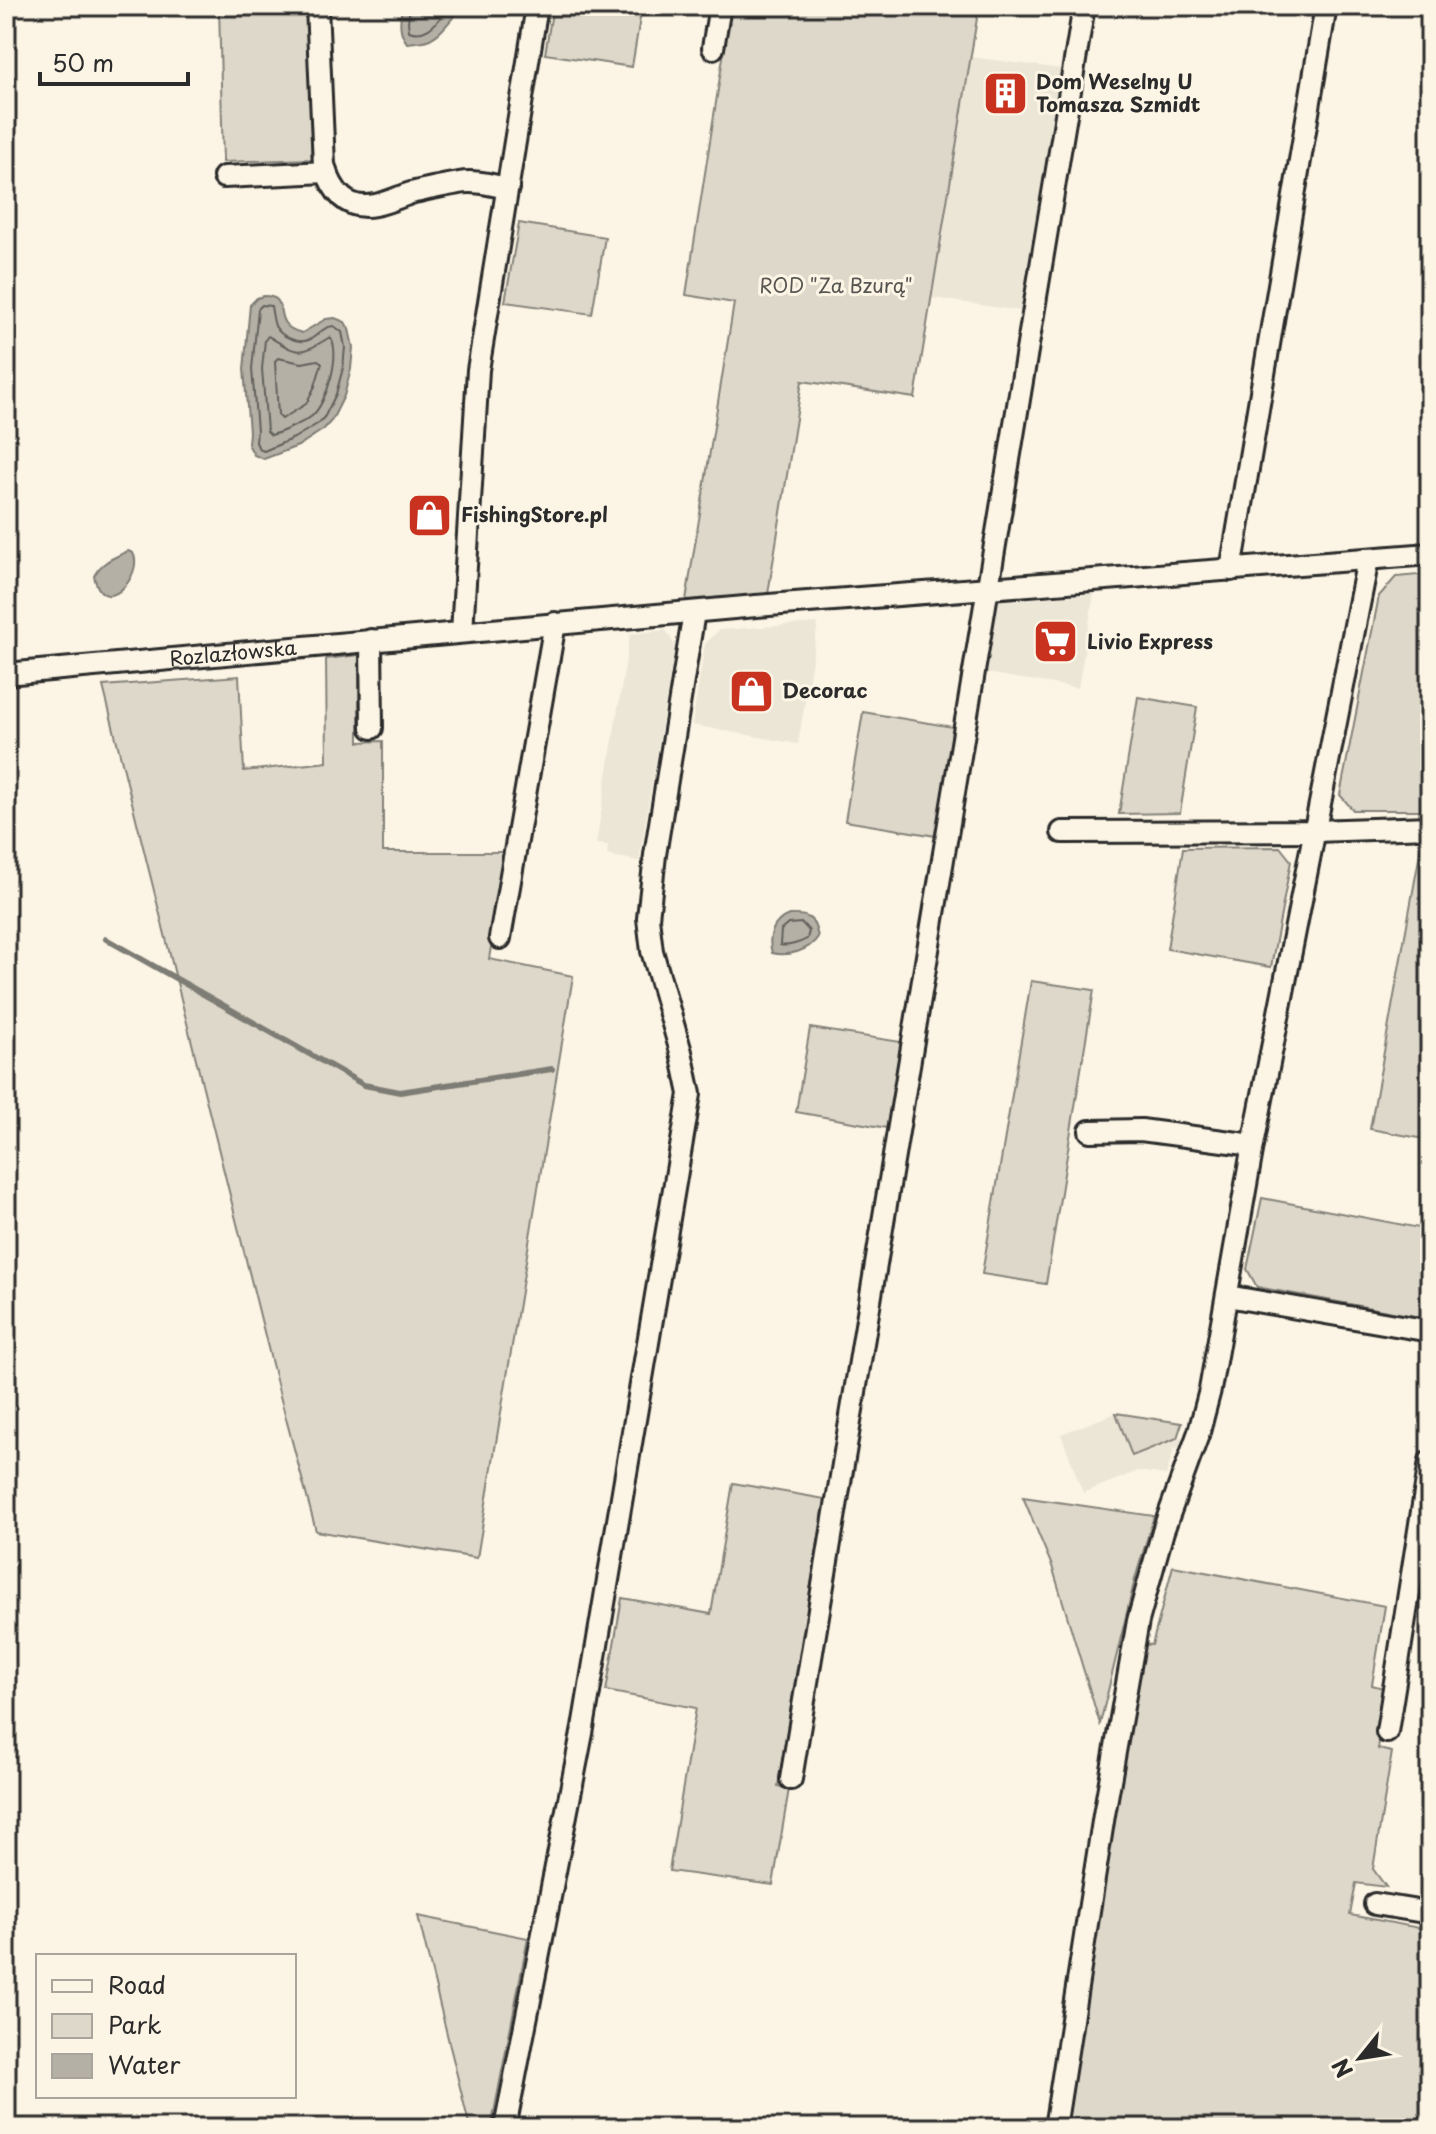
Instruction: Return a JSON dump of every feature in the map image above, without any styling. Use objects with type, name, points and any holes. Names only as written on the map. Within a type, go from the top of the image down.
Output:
[{"type":"street","points":[[317,6],[324,165],[330,183],[340,197],[356,205],[374,205],[463,182],[508,188]]},
{"type":"street","points":[[462,632],[478,370],[537,6]]},
{"type":"street","points":[[713,48],[720,6]]},
{"type":"street","points":[[791,1779],[1084,6]]},
{"type":"street","points":[[1231,570],[1326,6]]},
{"type":"street","points":[[224,177],[326,172]]},
{"type":"street","name":"Rozlazłowska","points":[[6,674],[555,623],[1430,554]]},
{"type":"street","points":[[1055,2128],[1138,1621],[1163,1531],[1199,1432],[1210,1390],[1253,1145],[1368,559]]},
{"type":"street","points":[[505,2128],[583,1728],[690,1094],[652,951],[648,918],[655,855],[694,612]]},
{"type":"street","points":[[500,938],[555,623]]},
{"type":"street","points":[[371,640],[372,728]]},
{"type":"street","points":[[1062,832],[1315,831],[1430,827]]},
{"type":"street","points":[[1090,1131],[1141,1130],[1253,1145]]},
{"type":"street","points":[[1227,1296],[1430,1331]]},
{"type":"street","points":[[1387,1732],[1430,1461]]},
{"type":"street","points":[[1375,1904],[1430,1913]]},
{"type":"shaded area","points":[[971,57],[1062,69],[1021,311],[932,298]]},
{"type":"shaded area","points":[[1094,594],[1078,688],[986,673],[998,601]]},
{"type":"shaded area","points":[[818,623],[798,744],[692,725],[705,644],[719,630]]},
{"type":"shaded area","points":[[666,630],[675,646],[639,861],[607,855],[608,845],[596,844],[630,634]]},
{"type":"shaded area","points":[[1116,1413],[1133,1456],[1192,1433],[1187,1444],[1174,1449],[1166,1475],[1138,1471],[1083,1493],[1061,1434]]},
{"type":"green space","points":[[219,6],[306,6],[312,159],[223,162]]},
{"type":"green space","points":[[553,6],[642,6],[632,67],[545,54]]},
{"type":"green space","name":"ROD \"Za Bzurą\"","points":[[731,6],[979,6],[915,398],[802,381],[768,594],[686,600],[734,303],[686,295]]},
{"type":"green space","points":[[519,223],[605,237],[592,314],[505,302]]},
{"type":"green space","points":[[1430,574],[1430,810],[1353,810],[1340,795],[1379,596],[1396,577]]},
{"type":"green space","points":[[359,655],[359,742],[383,741],[383,852],[507,852],[489,959],[573,976],[477,1558],[316,1531],[103,686],[239,676],[244,771],[327,762],[326,659]]},
{"type":"green space","points":[[1138,697],[1197,707],[1180,813],[1119,814]]},
{"type":"green space","points":[[863,712],[953,727],[936,836],[845,821]]},
{"type":"green space","points":[[1280,847],[1291,861],[1271,967],[1167,949],[1183,848]]},
{"type":"green space","points":[[1421,847],[1430,847],[1430,1140],[1370,1129]]},
{"type":"green space","points":[[1031,981],[1094,990],[1046,1284],[982,1274]]},
{"type":"green space","points":[[810,1028],[901,1042],[887,1128],[796,1112]]},
{"type":"green space","points":[[1262,1198],[1430,1230],[1430,1308],[1420,1317],[1257,1287],[1247,1269]]},
{"type":"green space","points":[[1116,1413],[1182,1423],[1177,1438],[1132,1456]]},
{"type":"green space","points":[[733,1483],[825,1499],[778,1786],[789,1789],[773,1885],[669,1871],[696,1708],[606,1691],[622,1598],[711,1614]]},
{"type":"green space","points":[[1023,1497],[1154,1516],[1135,1579],[1100,1724],[1052,1566]]},
{"type":"green space","points":[[1173,1566],[1385,1606],[1372,1685],[1387,1689],[1378,1749],[1392,1752],[1373,1869],[1386,1887],[1356,1883],[1350,1915],[1430,1930],[1430,2128],[1061,2128],[1140,1644],[1152,1645]]},
{"type":"green space","points":[[418,1916],[528,1938],[491,2128],[470,2128]]},
{"type":"water","points":[[402,6],[463,6],[432,38],[407,43],[401,30]]},
{"type":"water","points":[[264,296],[278,301],[285,323],[302,333],[326,319],[345,322],[353,347],[344,396],[332,420],[298,446],[264,459],[254,455],[248,444],[244,369],[250,305]]},
{"type":"water","points":[[128,551],[133,553],[135,562],[129,581],[114,594],[106,595],[99,589],[94,576],[105,563]]},
{"type":"water","points":[[789,915],[810,918],[818,937],[798,952],[772,953],[770,941],[773,930],[779,921]]},
{"type":"waterway","points":[[106,939],[364,1085],[400,1092],[552,1069]]},
{"type":"place","name":"Dom Weselny U Tomasza Szmidt","points":[[1005,93]]},
{"type":"place","name":"FishingStore.pl","points":[[430,515]]},
{"type":"place","name":"Livio Express","points":[[1056,642]]},
{"type":"place","name":"Decorac","points":[[751,691]]}]
